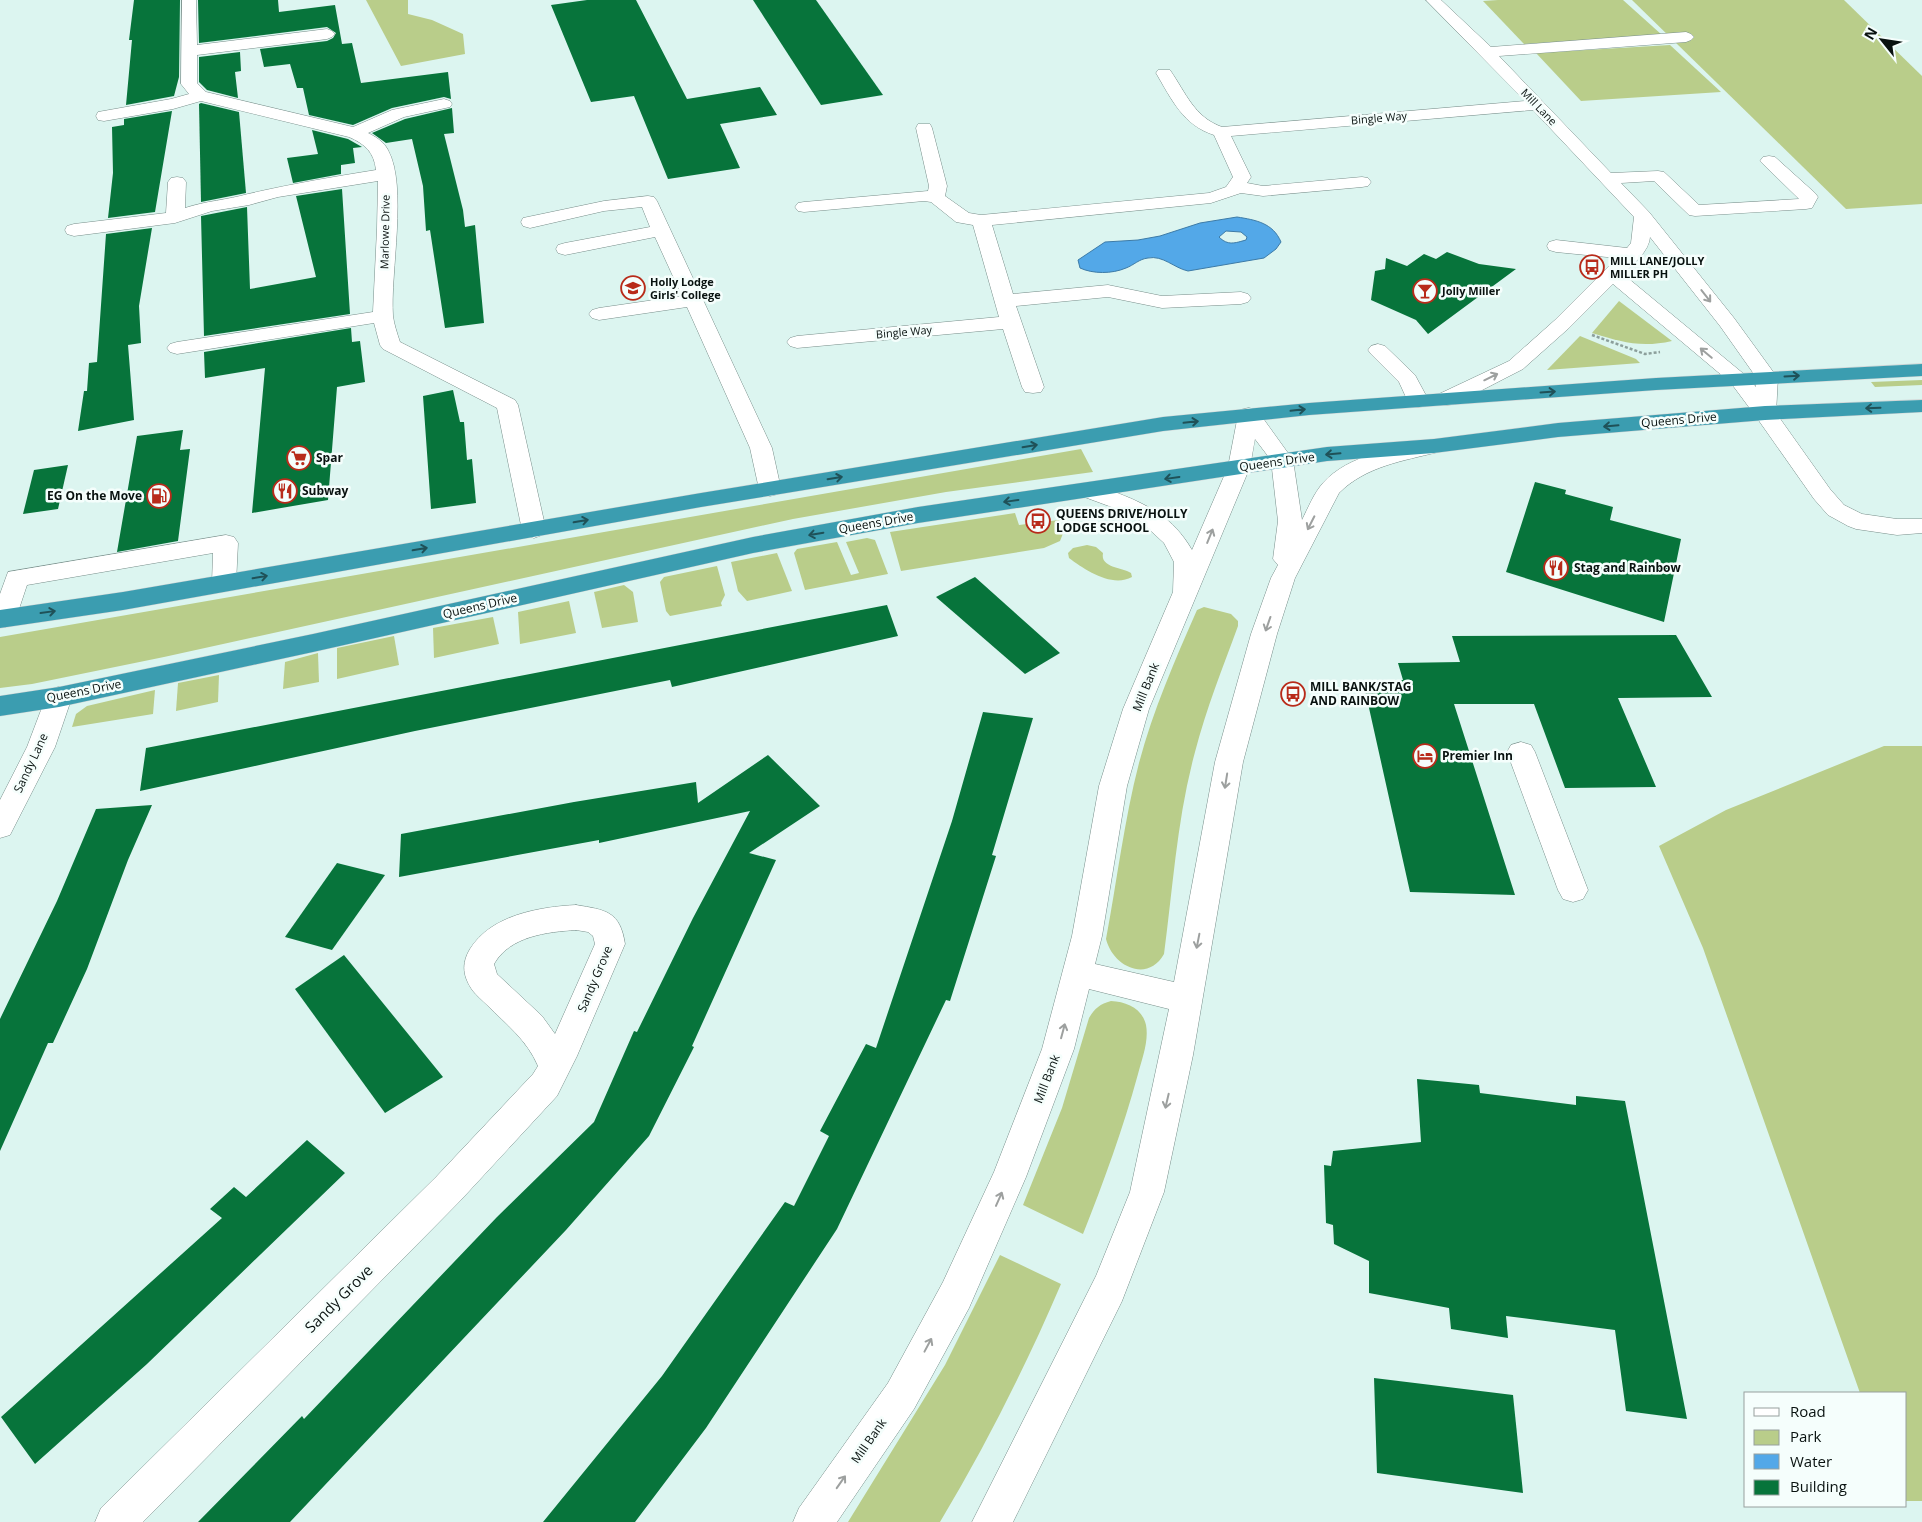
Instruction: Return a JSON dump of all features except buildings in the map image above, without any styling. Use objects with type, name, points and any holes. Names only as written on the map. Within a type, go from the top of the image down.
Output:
[{"type":"highway","points":[[3,619],[224,584],[770,489],[1163,424],[1418,400],[1738,379],[1922,370]]},
{"type":"highway","points":[[1673,383],[1724,395],[1765,413]]},
{"type":"highway","name":"Queens Drive","points":[[0,706],[59,697],[313,643],[753,545],[918,515],[1282,460],[1434,446],[1558,430],[1765,413],[1922,406]]},
{"type":"street","points":[[104,116],[173,104],[200,96],[189,84],[189,0]]},
{"type":"street","name":"Mill Lane","points":[[1433,0],[1487,52],[1643,216],[1726,322],[1766,378]]},
{"type":"street","points":[[189,51],[327,34]]},
{"type":"street","points":[[1487,52],[1686,37]]},
{"type":"street","name":"Bingle Way","points":[[1164,73],[1193,120],[1206,128],[1221,132],[1538,105]]},
{"type":"street","name":"Marlowe Drive","points":[[200,96],[355,133],[368,140],[380,152],[385,174],[386,230],[383,316],[390,345],[507,405],[534,530]]},
{"type":"street","points":[[355,133],[386,116],[444,104]]},
{"type":"street","points":[[924,128],[938,186],[936,198]]},
{"type":"street","points":[[804,207],[906,197],[936,198],[963,218],[981,221],[1212,198],[1232,191],[1242,177],[1221,132]]},
{"type":"street","points":[[1607,178],[1658,176],[1695,211],[1806,204],[1809,197],[1769,161]]},
{"type":"street","points":[[74,230],[175,217],[209,206],[249,200],[276,192],[385,174]]},
{"type":"street","points":[[175,217],[177,182]]},
{"type":"street","points":[[1237,186],[1271,190],[1362,182]]},
{"type":"street","points":[[530,222],[604,206],[648,201],[761,448],[770,489]]},
{"type":"street","points":[[1447,399],[1516,365],[1562,324],[1632,254],[1640,243],[1643,216]]},
{"type":"street","points":[[981,221],[1011,322],[1033,387]]},
{"type":"street","points":[[564,248],[662,230]]},
{"type":"street","points":[[1556,246],[1632,254]]},
{"type":"street","points":[[1613,275],[1738,379],[1765,413],[1822,494],[1836,510],[1856,521],[1897,527],[1919,526]]},
{"type":"street","points":[[1005,301],[1108,291],[1121,291],[1152,301],[1162,302],[1241,298]]},
{"type":"street","points":[[600,314],[694,300]]},
{"type":"street","points":[[177,348],[383,316]]},
{"type":"street","name":"Bingle Way","points":[[797,342],[1011,322]]},
{"type":"street","points":[[1378,350],[1408,379],[1418,400]]},
{"type":"street","points":[[1765,413],[1766,378]]},
{"type":"street","points":[[1249,415],[1282,460],[1290,522],[1283,578]]},
{"type":"street","name":"Mill Bank","points":[[813,1522],[901,1396],[956,1295],[1009,1177],[1058,1049],[1087,936],[1113,786],[1136,709],[1239,467],[1249,415]]},
{"type":"street","points":[[992,1522],[1109,1288],[1146,1192],[1178,1055],[1229,762],[1264,634],[1283,578],[1330,489],[1340,477],[1375,461],[1434,446]]},
{"type":"street","name":"Mill Bank","points":[[1087,490],[1125,504],[1147,516],[1173,538],[1186,562],[1185,597]]},
{"type":"street","points":[[3,619],[17,578],[226,543],[224,584]]},
{"type":"street","name":"Sandy Lane","points":[[0,827],[41,747],[59,697]]},
{"type":"street","points":[[1520,752],[1573,890]]},
{"type":"street","name":"Sandy Grove","points":[[115,1522],[448,1189],[545,1085],[555,1068],[610,944],[612,935],[608,927],[600,921],[586,918],[562,918],[531,923],[511,930],[497,938],[485,950],[479,962],[482,979],[534,1031],[547,1048],[555,1068]]},
{"type":"street","points":[[1078,973],[1187,999]]},
{"type":"path","points":[[1584,332],[1645,354],[1663,351]]},
{"type":"green space","points":[[366,0],[408,0],[408,14],[432,20],[463,34],[465,54],[401,66]]},
{"type":"green space","points":[[1623,0],[1662,35],[1524,44],[1483,1]]},
{"type":"green space","points":[[1632,0],[1844,0],[1922,76],[1922,204],[1846,209]]},
{"type":"green space","points":[[1670,45],[1721,92],[1581,101],[1536,53]]},
{"type":"green space","points":[[1619,301],[1672,341],[1650,344],[1631,343],[1592,333]]},
{"type":"green space","points":[[1580,336],[1636,359],[1640,363],[1547,370]]},
{"type":"green space","points":[[1922,380],[1922,385],[1875,387],[1871,382]]},
{"type":"green space","points":[[1081,449],[1093,472],[946,492],[793,519],[164,657],[32,684],[0,688],[0,637]]},
{"type":"green space","points":[[1015,513],[1019,525],[1059,520],[1064,531],[1060,541],[1044,548],[901,571],[890,532]]},
{"type":"green space","points":[[867,538],[875,540],[888,574],[805,590],[794,553],[797,549],[837,542],[851,575],[859,573],[846,542]]},
{"type":"green space","points":[[1087,545],[1096,547],[1103,553],[1105,562],[1131,573],[1132,577],[1124,580],[1107,579],[1083,568],[1069,558],[1068,553],[1073,548]]},
{"type":"green space","points":[[777,553],[792,591],[747,601],[738,591],[731,562]]},
{"type":"green space","points":[[717,566],[725,595],[721,603],[722,606],[670,616],[666,611],[660,582],[664,577]]},
{"type":"green space","points":[[624,585],[633,592],[638,622],[602,628],[594,592]]},
{"type":"green space","points":[[569,601],[576,633],[520,644],[518,612]]},
{"type":"green space","points":[[1204,607],[1231,614],[1238,621],[1238,626],[1204,720],[1189,777],[1176,853],[1164,954],[1157,963],[1149,968],[1132,968],[1123,964],[1116,957],[1106,939],[1129,807],[1139,763],[1158,704],[1197,610]]},
{"type":"green space","points":[[493,617],[499,644],[434,658],[433,628]]},
{"type":"green space","points":[[394,636],[399,665],[337,679],[337,648]]},
{"type":"green space","points":[[318,653],[319,682],[283,689],[285,662]]},
{"type":"green space","points":[[219,675],[218,702],[176,711],[178,683]]},
{"type":"green space","points":[[155,690],[153,714],[72,727],[76,714],[87,706]]},
{"type":"green space","points":[[1884,746],[1922,746],[1922,1501],[1907,1501],[1907,1392],[1860,1392],[1703,948],[1659,846],[1726,810]]},
{"type":"green space","points":[[1111,1001],[1133,1007],[1141,1014],[1147,1031],[1146,1044],[1120,1135],[1083,1234],[1023,1205],[1062,1108],[1089,1018],[1098,1007]]},
{"type":"green space","points":[[1000,1255],[1061,1284],[1005,1405],[957,1493],[940,1522],[848,1522],[945,1365]]},
{"type":"water","points":[[1237,217],[1251,220],[1269,227],[1281,242],[1276,249],[1264,258],[1188,271],[1159,258],[1148,258],[1126,268],[1109,272],[1097,272],[1080,268],[1078,260],[1105,242],[1138,240],[1160,236],[1200,223]],"holes":[[[1226,231],[1241,232],[1247,237],[1246,240],[1229,243],[1219,237]]]},
{"type":"place","name":"MILL LANE/JOLLY MILLER PH","points":[[1592,267]]},
{"type":"place","name":"Holly Lodge Girls' College","points":[[633,288]]},
{"type":"place","name":"Jolly Miller","points":[[1425,291]]},
{"type":"place","name":"Spar","points":[[299,458]]},
{"type":"place","name":"Subway","points":[[285,491]]},
{"type":"place","name":"EG On the Move","points":[[159,496]]},
{"type":"place","name":"QUEENS DRIVE/HOLLY LODGE SCHOOL","points":[[1038,521]]},
{"type":"place","name":"Stag and Rainbow","points":[[1556,568]]},
{"type":"place","name":"MILL BANK/STAG AND RAINBOW","points":[[1293,694]]},
{"type":"place","name":"Premier Inn","points":[[1425,756]]}]
